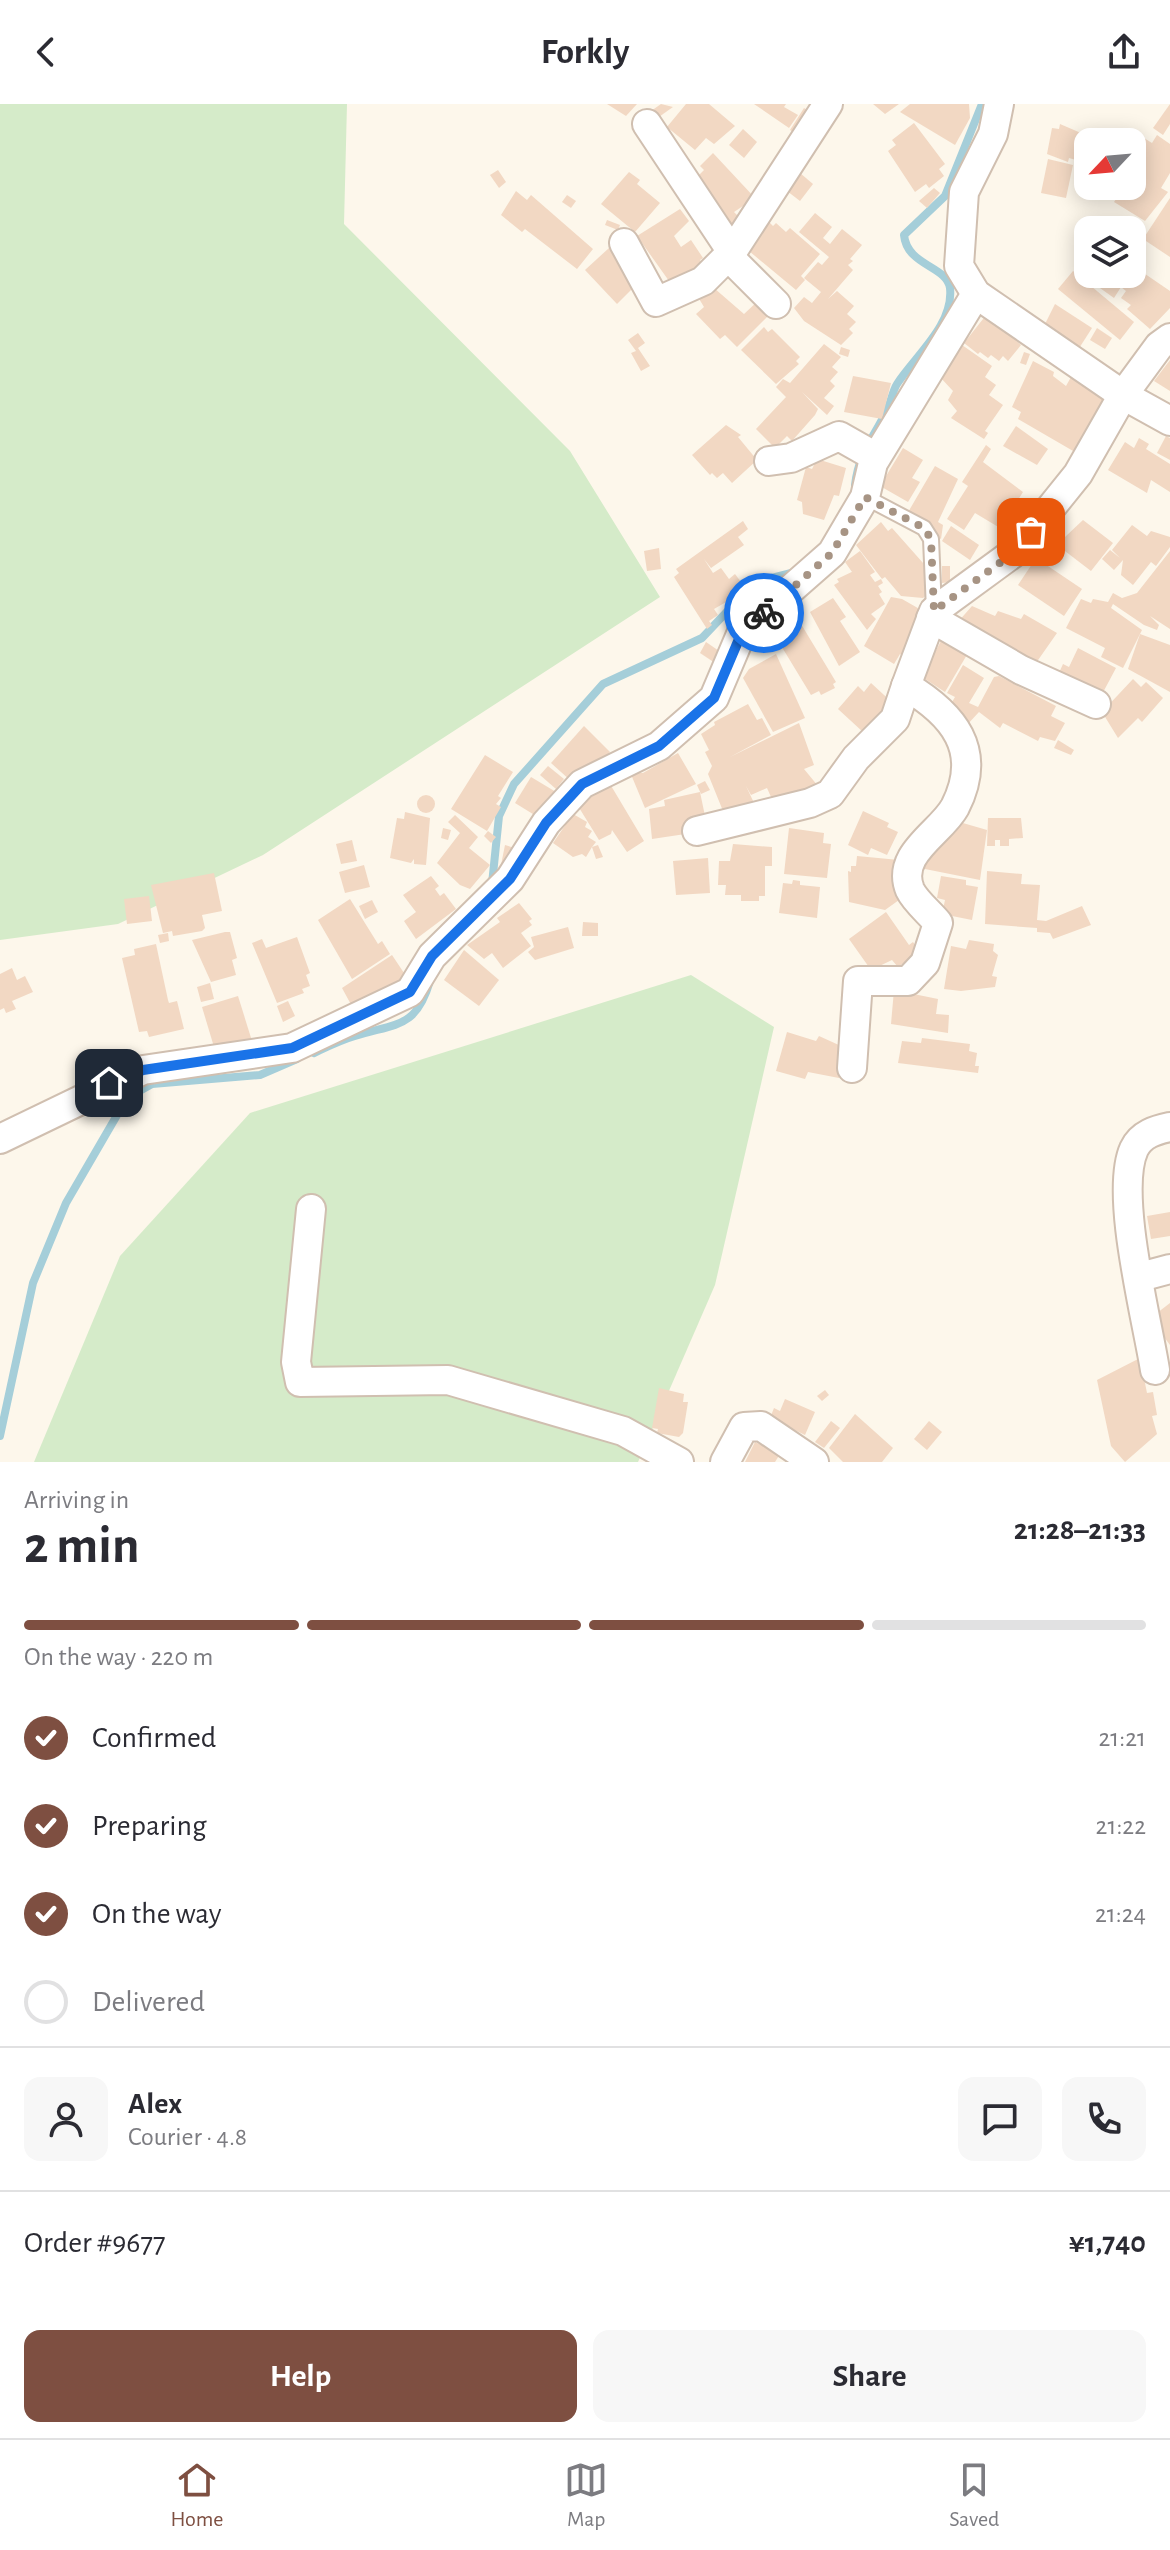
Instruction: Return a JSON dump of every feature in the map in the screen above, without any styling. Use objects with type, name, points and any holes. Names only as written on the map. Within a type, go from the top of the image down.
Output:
[{"type":"street","points":[[624,243],[656,302],[703,281],[730,254],[828,104]]},
{"type":"street","points":[[999,104],[993,134],[964,192],[959,266],[976,294],[1123,395],[1170,421]]},
{"type":"street","points":[[647,124],[730,254],[776,304]]},
{"type":"street","points":[[0,1139],[143,1070],[292,1048],[410,992],[432,956],[510,879],[546,823],[582,784],[659,746],[714,698],[742,632],[832,553],[865,497],[876,457],[976,294]]},
{"type":"street","points":[[697,831],[810,803],[830,794],[856,758],[895,719],[933,615],[1016,551],[1078,474],[1123,395],[1159,346],[1170,338]]},
{"type":"street","points":[[769,461],[791,458],[839,436],[876,457]]},
{"type":"street","points":[[933,615],[1021,670],[1096,704]]},
{"type":"street","points":[[852,1068],[858,981],[908,981],[925,963],[938,923],[910,890],[909,869],[915,852],[954,808],[963,782],[967,753],[954,725],[936,704],[906,686]]},
{"type":"street","points":[[1155,1370],[1126,1195],[1134,1148],[1151,1132],[1170,1127]]},
{"type":"street","points":[[311,1209],[296,1362],[300,1382],[448,1380],[623,1431],[679,1462]]},
{"type":"street","points":[[1140,1277],[1170,1269]]},
{"type":"street","points":[[725,1462],[744,1427],[761,1426],[814,1462]]},
{"type":"lane","points":[[865,497],[924,528],[931,539],[933,615]]},
{"type":"green space","points":[[0,104],[347,104],[344,224],[570,451],[660,597],[263,855],[118,924],[0,940]]},
{"type":"green space","points":[[691,975],[774,1027],[715,1285],[638,1462],[34,1462],[120,1256],[250,1113]]},
{"type":"building","points":[[607,104],[637,104],[626,116]]},
{"type":"building","points":[[661,104],[673,107],[656,119],[651,111]]},
{"type":"building","points":[[686,104],[709,104],[735,126],[714,144],[706,138],[695,150],[667,127]]},
{"type":"building","points":[[754,104],[786,104],[784,107],[798,115],[789,128]]},
{"type":"building","points":[[873,104],[899,104],[885,114]]},
{"type":"building","points":[[910,104],[969,104],[970,118],[955,145],[900,112]]},
{"type":"building","points":[[1170,104],[1170,124],[1163,135],[1153,128]]},
{"type":"building","points":[[804,108],[818,117],[803,139],[790,130]]},
{"type":"building","points":[[914,123],[945,164],[939,169],[944,176],[929,188],[926,184],[915,192],[888,151],[896,145],[892,140]]},
{"type":"building","points":[[1060,124],[1074,130],[1074,159],[1069,158],[1068,162],[1047,154],[1052,128],[1059,129]]},
{"type":"building","points":[[743,129],[757,142],[744,158],[729,145]]},
{"type":"building","points":[[1157,135],[1170,144],[1170,173],[1161,188],[1168,192],[1146,220],[1146,216],[1137,216],[1114,202],[1146,200],[1146,139],[1152,143]]},
{"type":"building","points":[[713,153],[755,198],[734,212],[746,224],[736,238],[720,220],[725,215],[694,180],[704,170],[700,166]]},
{"type":"building","points":[[1048,159],[1073,165],[1066,198],[1041,193]]},
{"type":"building","points":[[498,170],[506,182],[499,188],[490,175]]},
{"type":"building","points":[[629,172],[640,180],[637,184],[660,203],[635,232],[601,204]]},
{"type":"building","points":[[800,173],[813,184],[800,201],[787,191]]},
{"type":"building","points":[[934,188],[940,193],[927,208],[919,201]]},
{"type":"building","points":[[516,191],[527,200],[531,195],[593,249],[577,269],[525,229],[522,232],[501,215]]},
{"type":"building","points":[[567,195],[576,201],[571,208],[562,202]]},
{"type":"building","points":[[1170,198],[1170,257],[1146,241],[1146,234]]},
{"type":"building","points":[[680,209],[689,221],[674,236],[681,247],[691,240],[703,258],[700,260],[703,265],[674,288],[637,236]]},
{"type":"building","points":[[815,213],[832,227],[823,238],[830,244],[842,229],[862,245],[850,259],[853,261],[848,265],[853,270],[828,299],[837,291],[854,306],[847,314],[856,322],[849,329],[853,333],[841,345],[804,321],[794,308],[804,297],[812,303],[821,292],[804,278],[818,262],[822,265],[829,257],[799,232]]},
{"type":"building","points":[[607,220],[620,225],[618,230],[605,225]]},
{"type":"building","points":[[769,222],[773,226],[776,223],[786,232],[790,228],[820,254],[801,276],[805,280],[796,290],[749,251],[756,243],[752,240]]},
{"type":"building","points":[[609,248],[640,281],[617,304],[585,270]]},
{"type":"building","points":[[1073,271],[1074,288],[1093,288],[1134,322],[1120,340],[1058,289]]},
{"type":"building","points":[[1146,275],[1170,291],[1170,308],[1150,329],[1127,309],[1131,305],[1121,298],[1126,291],[1122,288],[1146,288]]},
{"type":"building","points":[[714,288],[744,314],[759,300],[773,311],[737,347],[725,335],[720,339],[696,314],[704,307],[698,297]]},
{"type":"building","points":[[1100,288],[1120,288],[1114,298]]},
{"type":"building","points":[[1055,304],[1092,328],[1076,353],[1042,330]]},
{"type":"building","points":[[987,314],[1021,345],[1008,361],[1003,356],[999,361],[991,355],[988,358],[980,352],[978,354],[964,343]]},
{"type":"building","points":[[764,327],[768,332],[772,329],[800,357],[796,361],[799,364],[776,384],[741,350]]},
{"type":"building","points":[[1097,328],[1112,338],[1105,349],[1090,340]]},
{"type":"building","points":[[638,333],[645,343],[638,348],[650,366],[641,371],[631,353],[636,351],[628,340]]},
{"type":"building","points":[[824,344],[841,357],[832,367],[838,372],[830,381],[835,386],[824,398],[834,406],[827,415],[802,392],[818,409],[792,441],[787,436],[775,448],[756,429],[786,397],[776,387],[783,379],[790,383]]},
{"type":"building","points":[[962,345],[992,366],[985,377],[996,385],[989,395],[1003,405],[985,431],[988,433],[984,439],[951,418],[957,411],[948,400],[953,391],[940,377]]},
{"type":"building","points":[[841,347],[850,350],[848,357],[839,354]]},
{"type":"building","points":[[1024,352],[1030,354],[1026,365],[1020,363]]},
{"type":"building","points":[[1170,360],[1170,391],[1154,381]]},
{"type":"building","points":[[1033,361],[1054,372],[1053,376],[1066,386],[1071,377],[1106,397],[1080,455],[1018,419],[1021,412],[1012,407]]},
{"type":"building","points":[[853,376],[891,383],[882,419],[844,412]]},
{"type":"building","points":[[726,425],[741,435],[738,437],[757,460],[732,483],[723,473],[717,478],[712,473],[710,475],[692,455]]},
{"type":"building","points":[[1016,426],[1048,449],[1037,465],[1003,446]]},
{"type":"building","points":[[1166,436],[1170,438],[1170,460],[1157,453]]},
{"type":"building","points":[[1139,438],[1149,444],[1146,449],[1170,464],[1170,492],[1151,480],[1147,493],[1108,470],[1125,442],[1134,448]]},
{"type":"building","points":[[986,445],[991,449],[983,462],[1023,492],[1000,528],[975,513],[964,530],[947,519],[968,486],[962,482]]},
{"type":"building","points":[[903,448],[923,460],[912,478],[920,482],[908,502],[880,486]]},
{"type":"building","points":[[817,459],[846,468],[839,496],[834,495],[824,520],[803,514],[802,502],[797,500],[806,467],[812,469]]},
{"type":"building","points":[[935,466],[958,479],[938,522],[943,525],[941,539],[907,514]]},
{"type":"building","points":[[1083,520],[1113,543],[1091,571],[1048,538],[1057,528],[1065,537]]},
{"type":"building","points":[[743,521],[748,529],[738,537],[744,545],[711,568],[704,559],[713,573],[721,568],[729,579],[735,574],[747,590],[714,609],[718,615],[709,621],[712,625],[707,629],[674,577],[679,573],[676,569]]},
{"type":"building","points":[[881,522],[888,531],[892,528],[931,572],[929,593],[923,598],[901,596],[885,577],[882,579],[856,545]]},
{"type":"building","points":[[1132,525],[1147,536],[1151,531],[1170,537],[1170,547],[1156,566],[1151,562],[1133,585],[1121,575],[1123,560],[1114,570],[1102,559],[1110,550],[1120,558],[1112,550]]},
{"type":"building","points":[[951,526],[979,545],[970,560],[942,541]]},
{"type":"building","points":[[659,548],[661,569],[647,571],[644,551]]},
{"type":"building","points":[[860,551],[875,572],[870,575],[875,582],[881,579],[883,583],[878,586],[885,604],[871,614],[876,619],[867,630],[834,585],[839,582],[837,579],[852,572],[845,562]]},
{"type":"building","points":[[1170,551],[1170,629],[1150,616],[1159,625],[1157,630],[1113,604],[1111,608],[1142,630],[1123,668],[1101,657],[1105,648],[1066,628],[1081,599],[1091,603],[1093,599],[1108,602],[1113,593],[1122,598],[1137,593]]},
{"type":"building","points":[[1036,558],[1082,589],[1064,616],[1018,585]]},
{"type":"building","points":[[942,566],[950,566],[950,582],[942,583]]},
{"type":"building","points":[[891,597],[902,599],[923,611],[904,657],[900,654],[894,664],[864,646]]},
{"type":"building","points":[[833,598],[846,617],[840,621],[860,652],[839,666],[810,612]]},
{"type":"building","points":[[972,606],[995,616],[998,611],[1021,619],[1024,614],[1057,633],[1036,663],[957,623]]},
{"type":"building","points":[[801,624],[836,682],[833,684],[835,688],[821,695],[819,691],[811,695],[777,639]]},
{"type":"building","points":[[1140,634],[1170,645],[1170,692],[1128,669]]},
{"type":"building","points":[[942,639],[968,653],[945,692],[922,677]]},
{"type":"building","points":[[706,642],[722,653],[715,663],[700,653]]},
{"type":"building","points":[[1078,648],[1116,668],[1100,698],[1058,675],[1063,664],[1069,667]]},
{"type":"building","points":[[776,654],[805,718],[773,732],[743,678],[749,669]]},
{"type":"building","points":[[963,665],[984,678],[969,703],[978,707],[994,677],[999,676],[1056,706],[1051,716],[1065,723],[1055,741],[1040,737],[1038,741],[1003,723],[1000,728],[979,712],[966,726],[949,707],[955,697],[947,693]]},
{"type":"building","points":[[1133,679],[1141,687],[1146,682],[1163,698],[1142,722],[1138,718],[1118,738],[1102,712]]},
{"type":"building","points":[[871,683],[896,706],[863,732],[838,709],[858,686],[864,692]]},
{"type":"building","points":[[748,704],[757,720],[762,718],[771,735],[730,757],[799,723],[814,765],[804,769],[823,792],[776,808],[767,788],[751,795],[746,786],[755,805],[740,812],[737,806],[723,811],[708,774],[712,766],[701,734],[715,725],[714,722]]},
{"type":"building","points":[[584,726],[610,752],[595,769],[571,781],[551,763]]},
{"type":"building","points":[[1058,740],[1074,750],[1071,755],[1054,748]]},
{"type":"building","points":[[678,753],[696,784],[645,808],[630,772],[643,773]]},
{"type":"building","points":[[485,755],[513,772],[498,796],[501,798],[496,804],[501,807],[487,831],[451,809]]},
{"type":"building","points":[[548,766],[564,779],[556,789],[540,775]]},
{"type":"building","points":[[531,777],[556,792],[541,819],[515,803]]},
{"type":"building","points":[[705,781],[710,790],[701,794],[697,785]]},
{"type":"building","points":[[610,784],[644,841],[627,852],[612,830],[611,834],[599,840],[578,806]]},
{"type":"building","points":[[700,792],[705,816],[692,833],[652,839],[649,809],[665,806],[664,800]]},
{"type":"building","points":[[426,795],[435,804],[426,813],[417,804]]},
{"type":"building","points":[[863,811],[889,823],[887,827],[898,832],[887,855],[871,848],[868,855],[848,845]]},
{"type":"building","points":[[405,812],[430,818],[426,865],[414,864],[414,859],[411,863],[390,858],[397,818],[404,819]]},
{"type":"building","points":[[573,814],[587,822],[585,827],[592,831],[588,837],[596,842],[586,857],[582,854],[573,857],[553,843]]},
{"type":"building","points":[[455,815],[478,837],[469,848],[490,865],[470,889],[460,885],[437,863],[460,833],[448,822]]},
{"type":"building","points":[[988,818],[1021,818],[1023,838],[1009,839],[1009,846],[1000,846],[1000,840],[995,840],[995,846],[987,846]]},
{"type":"building","points":[[956,821],[987,830],[980,880],[920,868]]},
{"type":"building","points":[[443,828],[451,830],[448,840],[441,838]]},
{"type":"building","points":[[789,828],[824,833],[823,843],[831,844],[827,878],[784,874]]},
{"type":"building","points":[[488,831],[496,837],[491,843],[484,836]]},
{"type":"building","points":[[352,840],[357,861],[341,864],[336,844]]},
{"type":"building","points":[[733,844],[772,847],[772,866],[765,866],[765,896],[759,896],[759,901],[741,901],[741,895],[725,895],[726,885],[718,885],[719,861],[730,861]]},
{"type":"building","points":[[505,845],[518,849],[513,869],[501,865]]},
{"type":"building","points":[[598,845],[603,857],[596,859],[592,847]]},
{"type":"building","points":[[857,856],[899,860],[899,900],[885,910],[849,902],[848,871],[851,872],[851,866],[856,866]]},
{"type":"building","points":[[708,858],[710,893],[676,895],[673,861]]},
{"type":"building","points":[[364,865],[370,887],[345,893],[339,872]]},
{"type":"building","points":[[987,871],[1022,874],[1021,884],[1040,885],[1037,920],[1046,921],[1082,906],[1091,925],[1053,939],[1050,933],[1037,932],[1037,928],[985,924]]},
{"type":"building","points":[[214,873],[222,911],[202,915],[205,928],[202,931],[173,936],[172,931],[163,933],[151,885]]},
{"type":"building","points":[[431,876],[439,886],[435,889],[440,896],[444,893],[456,909],[416,939],[404,921],[416,912],[403,895]]},
{"type":"building","points":[[941,876],[966,880],[966,885],[978,887],[972,920],[942,914],[945,900],[937,898]]},
{"type":"building","points":[[793,880],[800,881],[800,885],[820,887],[817,918],[779,913],[783,883],[792,884]]},
{"type":"building","points":[[149,896],[152,921],[127,924],[124,899]]},
{"type":"building","points":[[350,899],[378,944],[382,941],[390,954],[352,979],[318,920]]},
{"type":"building","points":[[372,900],[378,912],[365,919],[359,906]]},
{"type":"building","points":[[519,903],[532,919],[529,921],[532,925],[521,933],[531,946],[503,968],[492,953],[484,959],[467,945],[500,922],[497,918]]},
{"type":"building","points":[[886,912],[909,945],[913,942],[920,952],[898,967],[892,960],[871,970],[849,939]]},
{"type":"building","points":[[583,922],[598,923],[598,936],[582,936]]},
{"type":"building","points":[[568,927],[574,948],[535,960],[528,952],[534,947],[531,937]]},
{"type":"building","points":[[230,932],[237,958],[232,960],[236,975],[211,982],[192,940]]},
{"type":"building","points":[[168,933],[169,941],[160,943],[158,935]]},
{"type":"building","points":[[297,937],[310,973],[306,975],[310,986],[302,989],[304,993],[277,1003],[252,943],[262,939],[266,948]]},
{"type":"building","points":[[969,940],[994,944],[993,951],[998,955],[992,976],[997,977],[995,987],[961,991],[944,989],[951,946],[966,949]]},
{"type":"building","points":[[156,944],[168,1000],[169,1003],[177,1001],[184,1029],[149,1037],[147,1031],[139,1032],[122,958],[135,955],[134,949]]},
{"type":"building","points":[[464,950],[499,980],[479,1006],[444,980]]},
{"type":"building","points":[[392,955],[406,976],[395,983],[398,987],[354,1010],[342,988]]},
{"type":"building","points":[[12,968],[17,980],[25,976],[33,992],[12,1001],[16,1009],[6,1013],[4,1008],[0,1010],[0,974]]},
{"type":"building","points":[[210,983],[214,999],[201,1002],[197,987]]},
{"type":"building","points":[[894,990],[938,999],[936,1014],[949,1015],[948,1033],[891,1024]]},
{"type":"building","points":[[238,996],[252,1041],[214,1047],[202,1007]]},
{"type":"building","points":[[288,1001],[295,1016],[283,1022],[277,1006]]},
{"type":"building","points":[[787,1032],[816,1041],[819,1036],[841,1046],[839,1054],[845,1056],[839,1078],[808,1072],[805,1079],[776,1071]]},
{"type":"building","points":[[922,1038],[970,1044],[969,1051],[977,1053],[975,1066],[979,1066],[978,1073],[898,1063],[902,1041],[921,1043]]},
{"type":"building","points":[[1170,1212],[1170,1236],[1151,1239],[1147,1216]]},
{"type":"building","points":[[1170,1303],[1170,1345],[1164,1337],[1157,1313]]},
{"type":"building","points":[[1140,1358],[1147,1393],[1153,1392],[1157,1415],[1152,1416],[1157,1434],[1125,1462],[1111,1446],[1097,1380]]},
{"type":"building","points":[[659,1388],[684,1394],[683,1402],[688,1402],[683,1433],[679,1437],[657,1433],[658,1429],[652,1428]]},
{"type":"building","points":[[825,1390],[829,1395],[822,1401],[817,1396]]},
{"type":"building","points":[[785,1399],[815,1412],[805,1435],[770,1418],[774,1408],[780,1411]]},
{"type":"building","points":[[855,1414],[893,1448],[882,1462],[843,1462],[829,1448]]},
{"type":"building","points":[[831,1421],[840,1428],[824,1448],[815,1442]]},
{"type":"building","points":[[929,1421],[942,1432],[927,1450],[914,1439]]},
{"type":"building","points":[[755,1442],[780,1454],[775,1462],[745,1462]]},
{"type":"waterway","points":[[855,485],[863,455],[888,409],[895,387],[932,339],[946,315],[950,302],[947,281],[912,253],[904,235],[945,196],[982,104]]},
{"type":"waterway","points":[[492,884],[499,816],[514,784],[603,684],[702,638],[755,582],[799,571]]},
{"type":"waterway","points":[[314,1053],[403,1022],[418,1008],[430,981]]},
{"type":"waterway","points":[[0,1436],[33,1283],[66,1203],[127,1098],[152,1084],[260,1075],[297,1059]]},
{"type":"way so far","points":[[764,613],[832,553],[865,497],[924,528],[931,539],[934,611],[1016,551],[1031,532]]},
{"type":"route","points":[[109,1083],[143,1070],[292,1048],[410,992],[432,956],[471,914],[510,879],[546,823],[582,784],[659,746],[714,698],[742,632],[764,613]]}]
